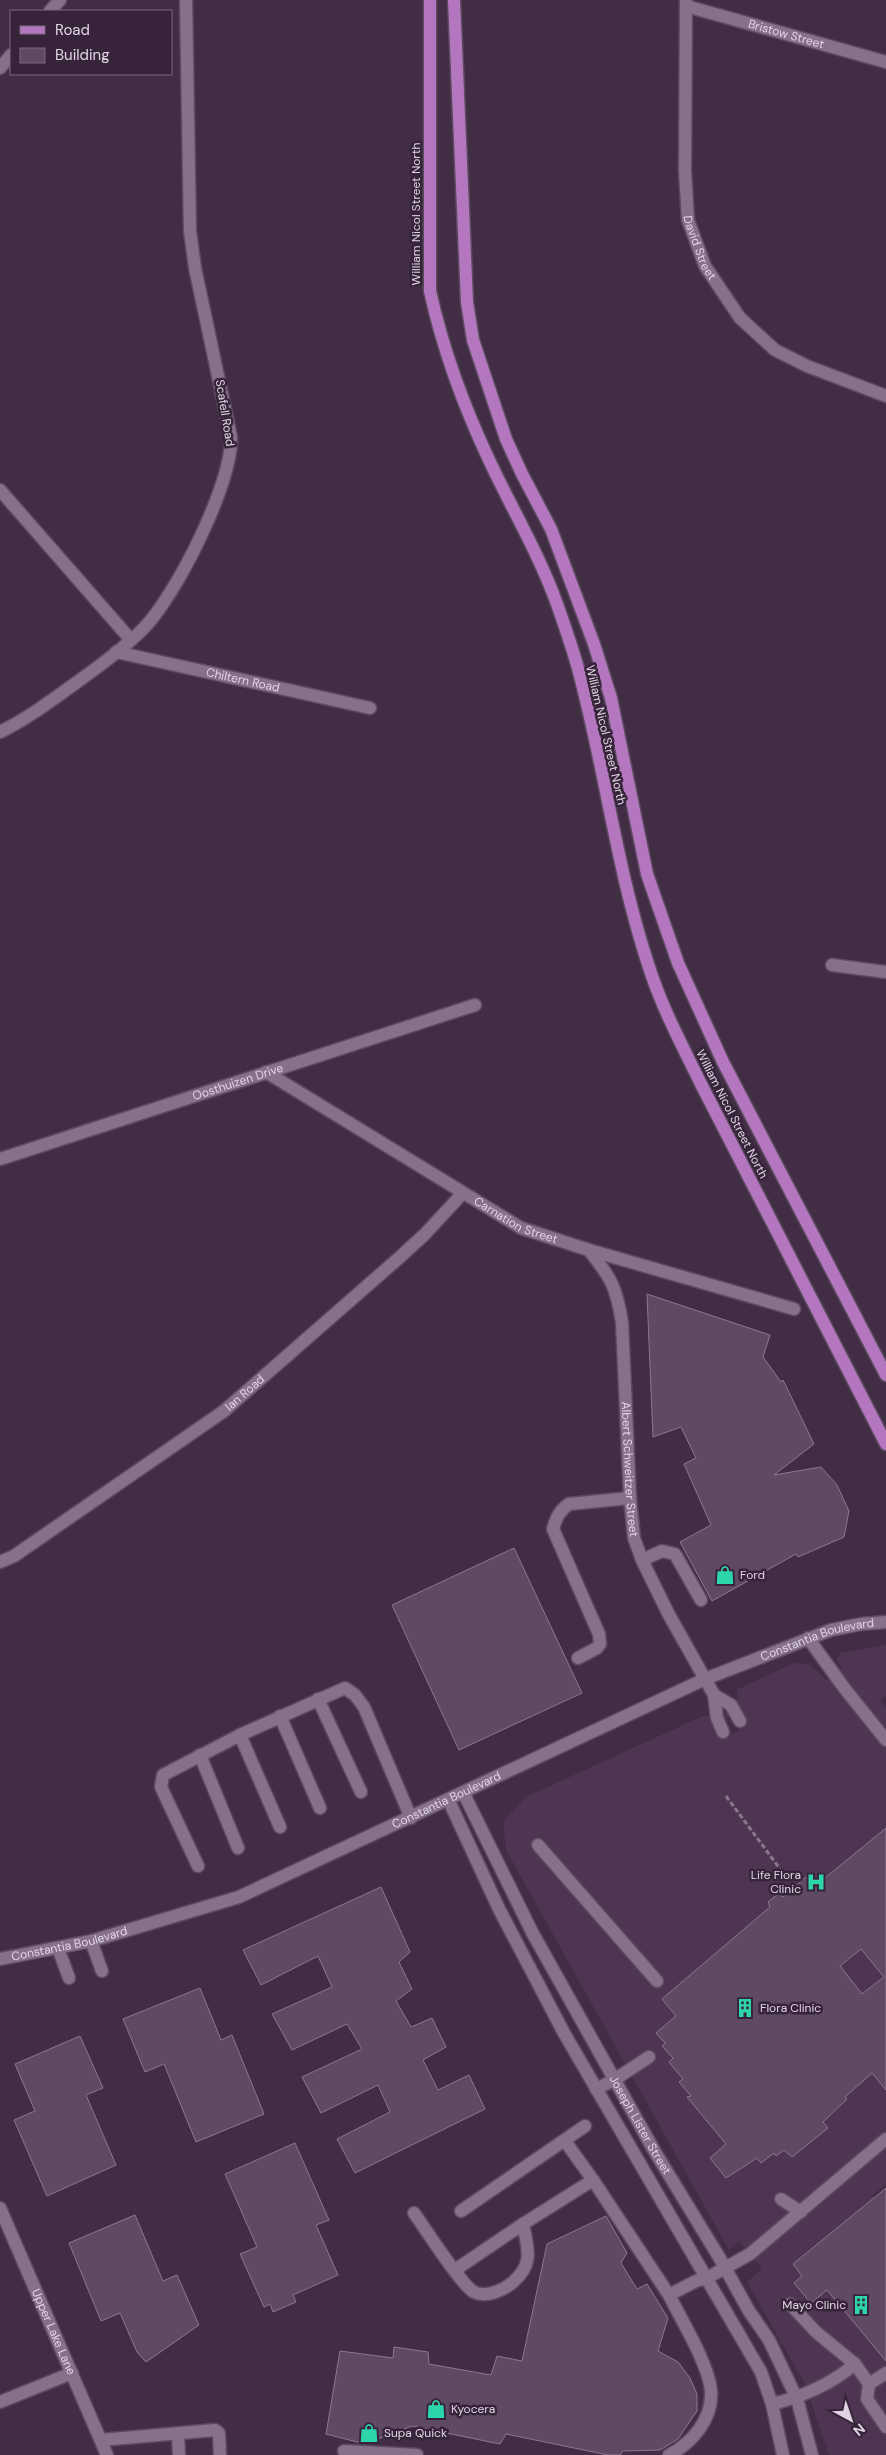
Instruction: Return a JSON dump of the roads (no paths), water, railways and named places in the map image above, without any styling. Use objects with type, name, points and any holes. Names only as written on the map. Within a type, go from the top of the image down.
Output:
[{"type":"main road","name":"William Nicol Street North","points":[[430,0],[430,291],[437,325],[460,393],[490,463],[535,552],[556,602],[582,683],[626,882],[648,965],[672,1026],[886,1444]]},
{"type":"main road","name":"William Nicol Street North","points":[[454,0],[467,302],[473,340],[486,383],[522,474],[551,529],[594,644],[611,698],[646,874],[678,963],[723,1062],[886,1375]]},
{"type":"street","points":[[51,10],[60,0]]},
{"type":"street","name":"Scafell Road","points":[[0,732],[33,715],[131,640],[156,615],[204,529],[219,495],[231,448],[226,411],[195,268],[190,231],[186,0]]},
{"type":"street","name":"Bristow Street","points":[[686,3],[886,62]]},
{"type":"street","name":"David Street","points":[[686,3],[686,171],[688,220],[705,266],[740,318],[776,350],[807,366],[886,396]]},
{"type":"street","points":[[0,68],[10,56]]},
{"type":"street","points":[[0,490],[131,640]]},
{"type":"street","name":"Chiltern Road","points":[[116,652],[370,708]]},
{"type":"street","points":[[832,965],[886,972]]},
{"type":"street","name":"Oosthuizen Drive","points":[[0,1159],[475,1005]]},
{"type":"street","name":"Carnation Street","points":[[266,1072],[521,1228],[589,1250],[794,1309]]},
{"type":"street","name":"Ian Road","points":[[0,1562],[22,1551],[224,1411],[412,1246],[463,1193]]},
{"type":"street","name":"Albert Schweitzer Street","points":[[589,1250],[611,1278],[618,1298],[622,1322],[630,1498],[634,1538],[642,1560],[668,1613],[714,1695]]},
{"type":"street","points":[[578,1658],[597,1648],[600,1644],[599,1634],[553,1529],[556,1518],[561,1510],[569,1504],[630,1498]]},
{"type":"street","points":[[642,1560],[662,1551],[674,1554],[701,1600]]},
{"type":"street","name":"Constantia Boulevard","points":[[0,1959],[90,1941],[239,1897],[450,1801],[706,1679],[808,1638],[854,1625],[886,1622]]},
{"type":"street","points":[[808,1638],[845,1690],[886,1740]]},
{"type":"street","points":[[198,1866],[161,1787],[163,1775],[240,1735],[345,1688],[355,1695],[364,1707],[411,1818]]},
{"type":"street","points":[[714,1695],[730,1705],[740,1721]]},
{"type":"street","points":[[714,1695],[717,1718],[722,1732]]},
{"type":"street","points":[[318,1699],[361,1792]]},
{"type":"street","points":[[280,1716],[320,1808]]},
{"type":"street","points":[[240,1735],[280,1827]]},
{"type":"street","points":[[200,1755],[238,1848]]},
{"type":"street","name":"Joseph Lister Street","points":[[464,1794],[532,1932],[614,2080],[769,2340],[797,2399],[812,2455]]},
{"type":"street","name":"Joseph Lister Street","points":[[450,1801],[503,1917],[596,2089],[761,2372],[772,2404],[783,2455]]},
{"type":"street","points":[[538,1845],[657,1981]]},
{"type":"street","points":[[90,1941],[102,1971]]},
{"type":"street","points":[[58,1948],[69,1978]]},
{"type":"street","points":[[596,2089],[614,2080],[649,2057]]},
{"type":"street","points":[[461,2211],[586,2126]]},
{"type":"street","points":[[669,2295],[696,2281],[707,2278],[750,2254],[886,2139]]},
{"type":"street","points":[[565,2140],[669,2295],[703,2366],[711,2390],[709,2405],[702,2426],[693,2438],[669,2455]]},
{"type":"street","points":[[455,2270],[593,2180]]},
{"type":"street","points":[[781,2199],[801,2212]]},
{"type":"street","name":"Upper Lake Lane","points":[[0,2208],[107,2455]]},
{"type":"street","points":[[414,2213],[455,2270],[475,2292],[488,2293],[505,2289],[522,2274],[528,2264],[528,2250],[523,2224]]},
{"type":"street","points":[[790,2304],[816,2332],[855,2364],[869,2384],[867,2399],[886,2427]]},
{"type":"street","points":[[772,2404],[797,2399],[843,2374],[855,2364]]},
{"type":"street","points":[[0,2402],[72,2373]]},
{"type":"street","points":[[869,2384],[886,2373]]},
{"type":"street","points":[[101,2440],[218,2431],[220,2455]]},
{"type":"street","points":[[178,2434],[179,2455]]},
{"type":"street","points":[[344,2451],[417,2455]]},
{"type":"place","name":"Ford","points":[[725,1575]]},
{"type":"place","name":"Life Flora Clinic","points":[[816,1882]]},
{"type":"place","name":"Flora Clinic","points":[[745,2008]]},
{"type":"place","name":"Mayo Clinic","points":[[861,2305]]},
{"type":"place","name":"Kyocera","points":[[436,2409]]},
{"type":"place","name":"Supa Quick","points":[[369,2433]]}]
